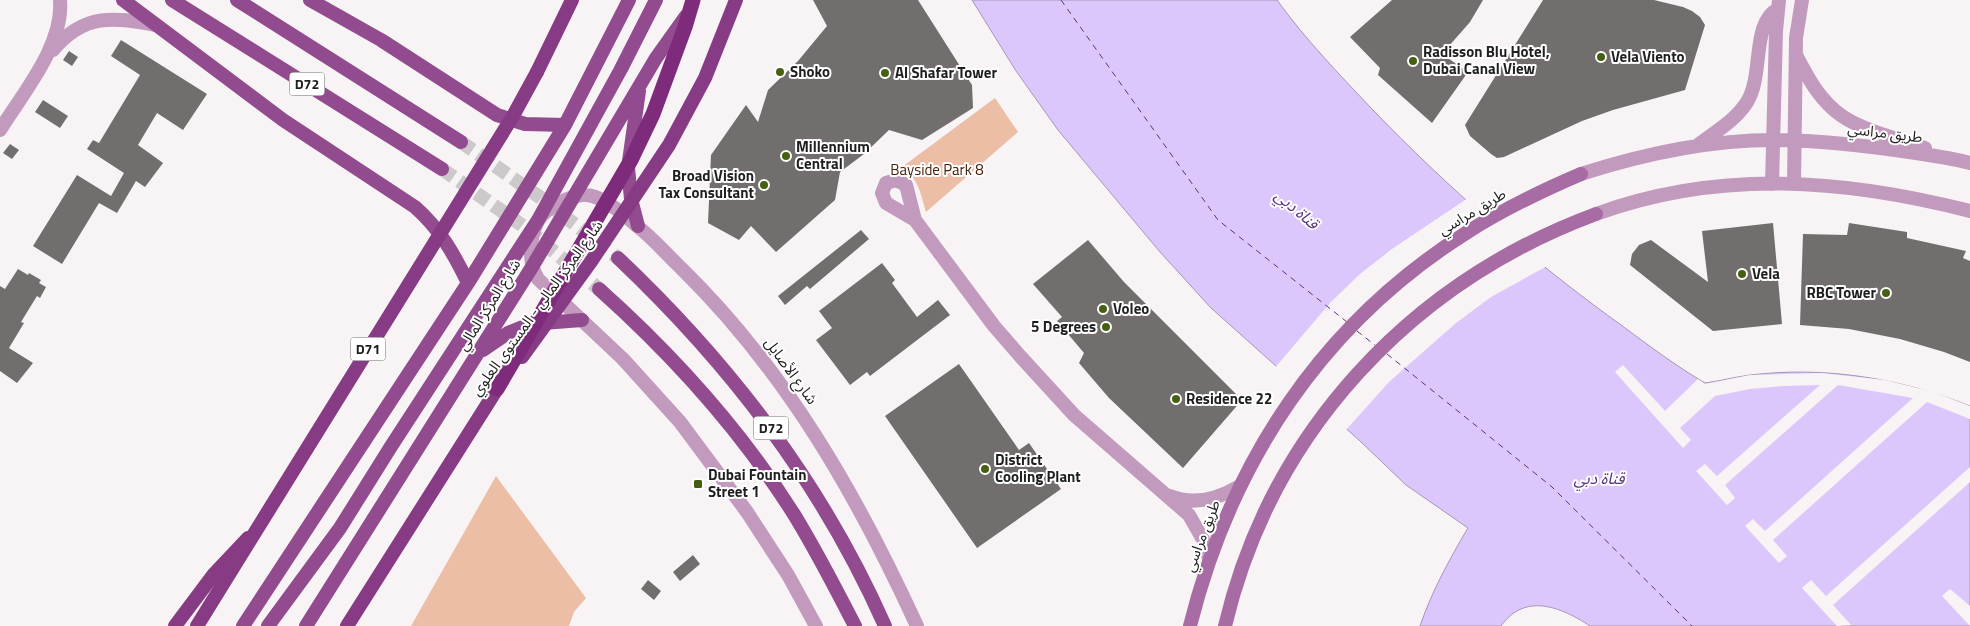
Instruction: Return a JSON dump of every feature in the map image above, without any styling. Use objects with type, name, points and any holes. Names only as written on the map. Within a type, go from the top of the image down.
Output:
[{"type":"highway","name":"D71","points":[[197,626],[513,116],[572,0]]},
{"type":"highway","points":[[497,389],[631,160],[654,114],[685,27],[692,0]]},
{"type":"highway","name":"شارع المركز المالي - المستوى العلوي","points":[[347,626],[497,389],[585,271],[669,145],[705,78],[736,0]]},
{"type":"highway","points":[[175,626],[214,574],[254,532]]},
{"type":"main road","points":[[123,0],[283,120],[420,212],[445,239],[453,251],[468,284]]},
{"type":"main road","name":"D72","points":[[172,0],[442,170]]},
{"type":"main road","name":"D72","points":[[237,0],[461,142]]},
{"type":"main road","points":[[310,0],[380,40],[498,114],[525,124],[565,126]]},
{"type":"main road","name":"شارع المركز المالي","points":[[243,626],[468,284],[565,126],[629,0]]},
{"type":"main road","points":[[268,626],[340,528],[538,220],[617,78],[656,0]]},
{"type":"main road","name":"شارع المركز المالي","points":[[306,626],[532,267],[641,83],[673,34],[700,0]]},
{"type":"main road","points":[[638,226],[631,199],[628,168],[641,83]]},
{"type":"main road","points":[[567,165],[568,174],[574,179],[582,178],[586,175]]},
{"type":"main road","name":"طريق مراسي","points":[[1190,626],[1209,558],[1241,482],[1277,419],[1338,340],[1386,293],[1438,252],[1472,229],[1523,200],[1580,174]]},
{"type":"main road","points":[[1225,626],[1240,575],[1274,493],[1305,440],[1363,367],[1408,323],[1457,285],[1511,252],[1561,228],[1596,214]]},
{"type":"main road","name":"D72","points":[[618,258],[686,325],[737,384],[778,438],[854,562],[885,626]]},
{"type":"main road","name":"D72","points":[[599,289],[650,336],[691,379],[746,445],[794,516],[855,626]]},
{"type":"main road","points":[[478,354],[508,333],[530,324],[582,320]]},
{"type":"street","points":[[1,125],[44,60],[55,38],[60,21],[60,0]]},
{"type":"street","points":[[1794,184],[1796,55],[1798,20],[1802,0]]},
{"type":"street","points":[[1772,184],[1778,5]]},
{"type":"street","points":[[1698,145],[1734,117],[1748,102],[1756,80],[1762,28],[1778,5]]},
{"type":"street","points":[[44,60],[74,30],[91,22],[109,18],[156,25]]},
{"type":"street","points":[[1796,55],[1814,87],[1831,107],[1842,116],[1871,129],[1956,159]]},
{"type":"street","name":"طريق مراسي","points":[[1580,174],[1652,154],[1698,145],[1773,140],[1795,140],[1876,148],[1956,159],[1970,163]]},
{"type":"street","points":[[1596,214],[1672,192],[1722,185],[1772,184],[1829,186],[1891,194],[1970,211]]},
{"type":"street","name":"شارع الأصايل","points":[[573,196],[586,194],[598,197],[638,226],[728,317],[754,348],[784,387],[859,509],[918,626]]},
{"type":"street","points":[[573,196],[554,206],[538,220],[531,248],[532,267],[542,284],[643,379],[703,451],[768,543],[816,626]]},
{"type":"street","points":[[915,220],[994,326],[1040,378],[1104,442],[1178,504],[1193,522],[1205,543],[1209,558]]},
{"type":"street","points":[[1165,494],[1177,498],[1202,501],[1227,494],[1241,482]]},
{"type":"green space","name":"Bayside Park 8","points":[[995,98],[1018,132],[926,212],[915,182],[902,167]]},
{"type":"green space","points":[[496,476],[586,598],[574,612],[569,626],[411,626]]},
{"type":"water","name":"قناة دبي","points":[[972,0],[1277,0],[1311,42],[1372,109],[1430,167],[1492,223],[1588,301],[1683,370],[1705,383],[1750,375],[1806,372],[1834,373],[1917,388],[1970,406],[1970,626],[1590,626],[1567,613],[1544,606],[1532,606],[1521,609],[1511,615],[1501,626],[1420,626],[1441,576],[1468,528],[1406,485],[1360,441],[1211,308],[1160,252],[1058,130],[1016,71]]},
{"type":"pier","points":[[1468,198],[1547,266],[1491,297],[1456,323],[1389,382],[1345,431],[1274,369],[1330,303],[1360,274],[1392,249]]},
{"type":"pier","points":[[1623,365],[1665,411],[1698,379],[1705,384],[1750,375],[1821,373],[1885,380],[1934,392],[1970,406],[1970,419],[1927,402],[1773,540],[1787,556],[1779,563],[1745,526],[1753,519],[1765,531],[1913,398],[1838,385],[1725,485],[1735,498],[1727,505],[1696,471],[1705,464],[1717,476],[1820,385],[1750,389],[1715,396],[1680,428],[1691,440],[1683,448],[1615,372]]},
{"type":"pier","points":[[1970,467],[1970,482],[1833,605],[1851,625],[1837,626],[1802,588],[1811,580],[1826,596]]},
{"type":"pier","points":[[1950,589],[1970,606],[1970,626],[1942,596]]},
{"type":"building","points":[[813,0],[918,0],[972,85],[973,108],[922,140],[889,130],[864,154],[840,172],[835,200],[776,252],[751,226],[739,240],[708,223],[711,155],[746,105],[758,122],[768,90],[798,61],[827,26]]},
{"type":"building","name":"Radisson Blu Hotel, Dubai Canal View","points":[[1392,0],[1483,0],[1470,22],[1442,54],[1468,72],[1432,123],[1378,75],[1380,68],[1350,37]]},
{"type":"building","name":"Vela Viento","points":[[1543,0],[1654,0],[1692,11],[1700,17],[1705,25],[1685,90],[1613,110],[1582,121],[1504,157],[1497,158],[1470,136],[1465,125]]},
{"type":"building","points":[[121,40],[207,94],[183,130],[157,113],[138,145],[163,163],[145,187],[136,181],[117,213],[99,203],[62,264],[33,246],[77,175],[111,196],[124,173],[87,149],[93,140],[99,143],[140,75],[111,56]]},
{"type":"building","points":[[69,51],[78,57],[72,66],[63,60]]},
{"type":"building","points":[[43,100],[68,116],[60,128],[35,112]]},
{"type":"building","points":[[10,144],[19,150],[12,159],[3,153]]},
{"type":"building","name":"Vela","points":[[1773,223],[1782,324],[1713,331],[1630,265],[1632,254],[1639,245],[1651,240],[1708,282],[1702,231]]},
{"type":"building","name":"RBC Tower","points":[[1849,223],[1907,232],[1907,238],[1966,251],[1963,258],[1970,261],[1970,362],[1900,339],[1849,329],[1800,325],[1803,234],[1847,235]]},
{"type":"building","points":[[861,230],[869,239],[810,289],[807,286],[785,305],[778,296]]},
{"type":"building","points":[[1088,240],[1124,282],[1242,400],[1183,468],[1109,398],[1079,363],[1084,353],[1057,321],[1062,317],[1033,284]]},
{"type":"building","points":[[882,263],[895,280],[892,283],[917,317],[938,300],[950,315],[870,376],[867,372],[850,385],[816,340],[832,328],[819,311]]},
{"type":"building","points":[[18,269],[41,280],[39,283],[46,287],[40,298],[37,296],[21,322],[24,323],[9,348],[33,363],[17,383],[0,371],[0,286],[5,289]]},
{"type":"building","name":"District Cooling Plant","points":[[959,364],[1019,450],[1029,443],[1061,489],[977,548],[885,416]]},
{"type":"building","points":[[693,555],[700,564],[680,581],[673,572]]},
{"type":"building","points":[[648,580],[661,591],[654,600],[641,589]]},
{"type":"ferry route","points":[[1061,0],[1218,220],[1347,322]]},
{"type":"ferry route","points":[[1357,331],[1376,346]]},
{"type":"ferry route","points":[[1387,354],[1552,487],[1692,626]]},
{"type":"tunnel","points":[[461,142],[541,198],[618,258]]},
{"type":"tunnel","points":[[442,169],[523,226],[599,289]]},
{"type":"place","name":"Vela Viento","points":[[1601,57]]},
{"type":"place","name":"Radisson Blu Hotel, Dubai Canal View","points":[[1413,61]]},
{"type":"place","name":"Shoko","points":[[780,72]]},
{"type":"place","name":"Al Shafar Tower","points":[[885,73]]},
{"type":"place","name":"Millennium Central","points":[[786,156]]},
{"type":"place","name":"Broad Vision Tax Consultant","points":[[764,185]]},
{"type":"place","name":"Vela","points":[[1742,274]]},
{"type":"place","name":"RBC Tower","points":[[1886,293]]},
{"type":"place","name":"Voleo","points":[[1103,309]]},
{"type":"place","name":"5 Degrees","points":[[1106,327]]},
{"type":"place","name":"Residence 22","points":[[1176,399]]},
{"type":"place","name":"District Cooling Plant","points":[[985,469]]},
{"type":"place","name":"Dubai Fountain Street 1","points":[[698,484]]}]
